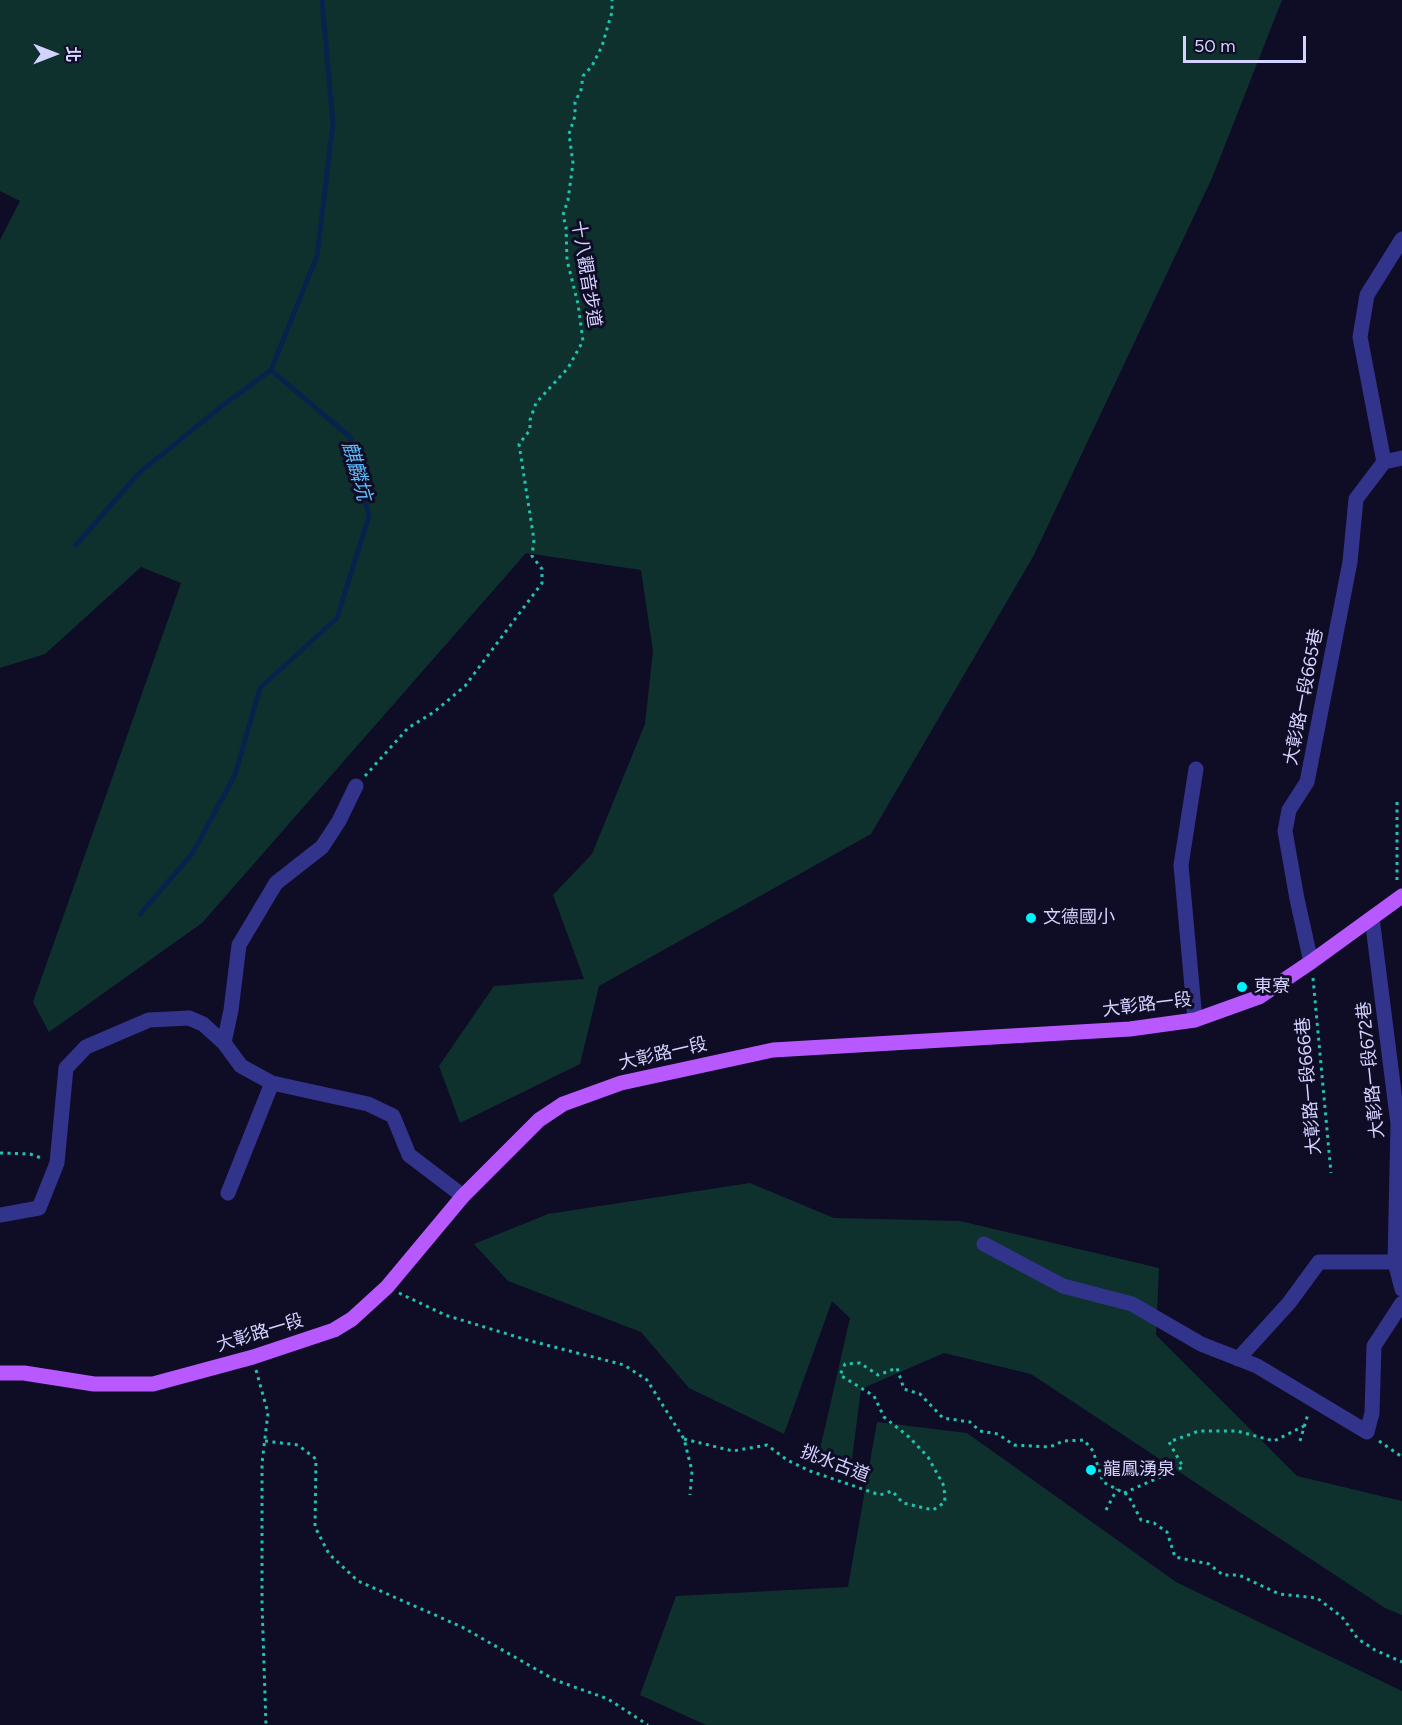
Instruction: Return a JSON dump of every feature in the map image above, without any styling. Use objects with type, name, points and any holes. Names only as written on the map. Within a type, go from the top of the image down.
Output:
[{"type":"main road","name":"大彰路一段","points":[[0,1373],[24,1373],[94,1384],[153,1384],[253,1357],[334,1330],[352,1319],[387,1287],[463,1196],[539,1120],[562,1104],[621,1083],[773,1050],[1130,1029],[1194,1020],[1258,997],[1400,898]]},
{"type":"lane","points":[[1402,239],[1366,294],[1360,337],[1384,462],[1402,458]]},
{"type":"lane","name":"大彰路一段665巷","points":[[1311,962],[1285,831],[1289,810],[1307,782],[1348,571],[1356,499],[1384,462]]},
{"type":"lane","points":[[1194,1020],[1181,865],[1196,769]]},
{"type":"lane","points":[[224,1043],[240,945],[276,883],[322,848],[339,821],[356,786]]},
{"type":"lane","name":"大彰路一段672巷","points":[[1372,918],[1398,1124],[1395,1262],[1402,1289]]},
{"type":"lane","points":[[0,1215],[39,1208],[57,1163],[66,1068],[86,1047],[149,1020],[189,1018],[203,1024],[224,1043],[241,1066],[272,1083],[368,1104],[393,1116],[409,1155],[463,1196]]},
{"type":"lane","points":[[228,1193],[272,1083]]},
{"type":"lane","points":[[984,1244],[1063,1286],[1132,1304],[1200,1344],[1257,1366],[1367,1432],[1372,1413],[1374,1346],[1402,1303]]},
{"type":"lane","points":[[1238,1359],[1289,1303],[1319,1262],[1395,1262]]},
{"type":"path","name":"十八觀音步道","points":[[356,786],[408,728],[434,712],[465,686],[542,583],[542,569],[532,556],[534,540],[519,444],[530,430],[530,420],[536,403],[568,368],[583,341],[578,304],[567,260],[563,215],[568,200],[573,163],[569,134],[583,76],[592,66],[602,46],[612,12],[612,0]]},
{"type":"path","points":[[1396,802],[1400,898]]},
{"type":"path","name":"大彰路一段666巷","points":[[1311,962],[1330,1173]]},
{"type":"path","points":[[0,1153],[30,1154],[57,1163]]},
{"type":"path","points":[[387,1287],[444,1315],[527,1340],[624,1365],[647,1380],[684,1439],[692,1471],[690,1495]]},
{"type":"path","points":[[253,1357],[268,1413],[262,1463],[262,1604],[266,1725]]},
{"type":"path","name":"挑水古道","points":[[684,1439],[733,1451],[767,1445],[787,1460],[810,1471],[880,1495],[892,1491],[903,1503],[933,1510],[945,1502],[944,1486],[928,1458],[909,1437],[884,1417],[874,1396],[840,1375],[845,1364],[860,1363],[878,1375],[897,1368],[904,1389],[920,1394],[943,1418],[970,1422],[980,1431],[998,1434],[1014,1445],[1050,1448],[1063,1441],[1084,1440],[1093,1451],[1103,1482],[1128,1495],[1141,1520],[1154,1523],[1167,1532],[1175,1557],[1209,1564],[1223,1575],[1239,1575],[1279,1594],[1317,1598],[1342,1617],[1358,1639],[1375,1650],[1402,1662]]},
{"type":"path","points":[[1300,1441],[1313,1399]]},
{"type":"path","points":[[1124,1493],[1183,1467],[1169,1442],[1179,1438],[1199,1431],[1237,1431],[1274,1441],[1304,1426]]},
{"type":"path","points":[[1367,1432],[1402,1457]]},
{"type":"path","points":[[265,1441],[298,1445],[316,1459],[315,1527],[329,1554],[358,1581],[462,1627],[555,1680],[608,1698],[648,1725]]},
{"type":"path","points":[[1106,1510],[1117,1489]]},
{"type":"green space","points":[[0,0],[1282,0],[1212,178],[1034,555],[871,834],[599,986],[580,1064],[460,1123],[439,1066],[494,986],[584,979],[553,895],[592,854],[645,724],[653,651],[641,570],[526,553],[202,923],[49,1032],[33,1002],[181,583],[141,567],[45,654],[0,668],[0,240],[20,201],[0,191]]},
{"type":"green space","points":[[750,1183],[834,1218],[960,1221],[1159,1268],[1156,1335],[1297,1476],[1402,1501],[1402,1615],[1385,1608],[1031,1374],[944,1353],[861,1389],[852,1459],[818,1458],[850,1318],[832,1301],[784,1434],[689,1388],[641,1332],[508,1281],[474,1244],[548,1214]]},
{"type":"green space","points":[[877,1422],[967,1433],[1176,1582],[1402,1691],[1402,1725],[706,1725],[640,1695],[676,1596],[848,1587]]},
{"type":"waterway","name":"麒麟坑","points":[[140,914],[192,854],[235,775],[260,688],[337,618],[369,516],[350,437],[271,370],[317,256],[333,123],[322,0]]},
{"type":"waterway","points":[[76,545],[139,473],[271,370]]},
{"type":"place","name":"文德國小","points":[[1031,918]]},
{"type":"place","name":"東寮","points":[[1242,987]]},
{"type":"place","name":"龍鳳湧泉","points":[[1091,1470]]}]
